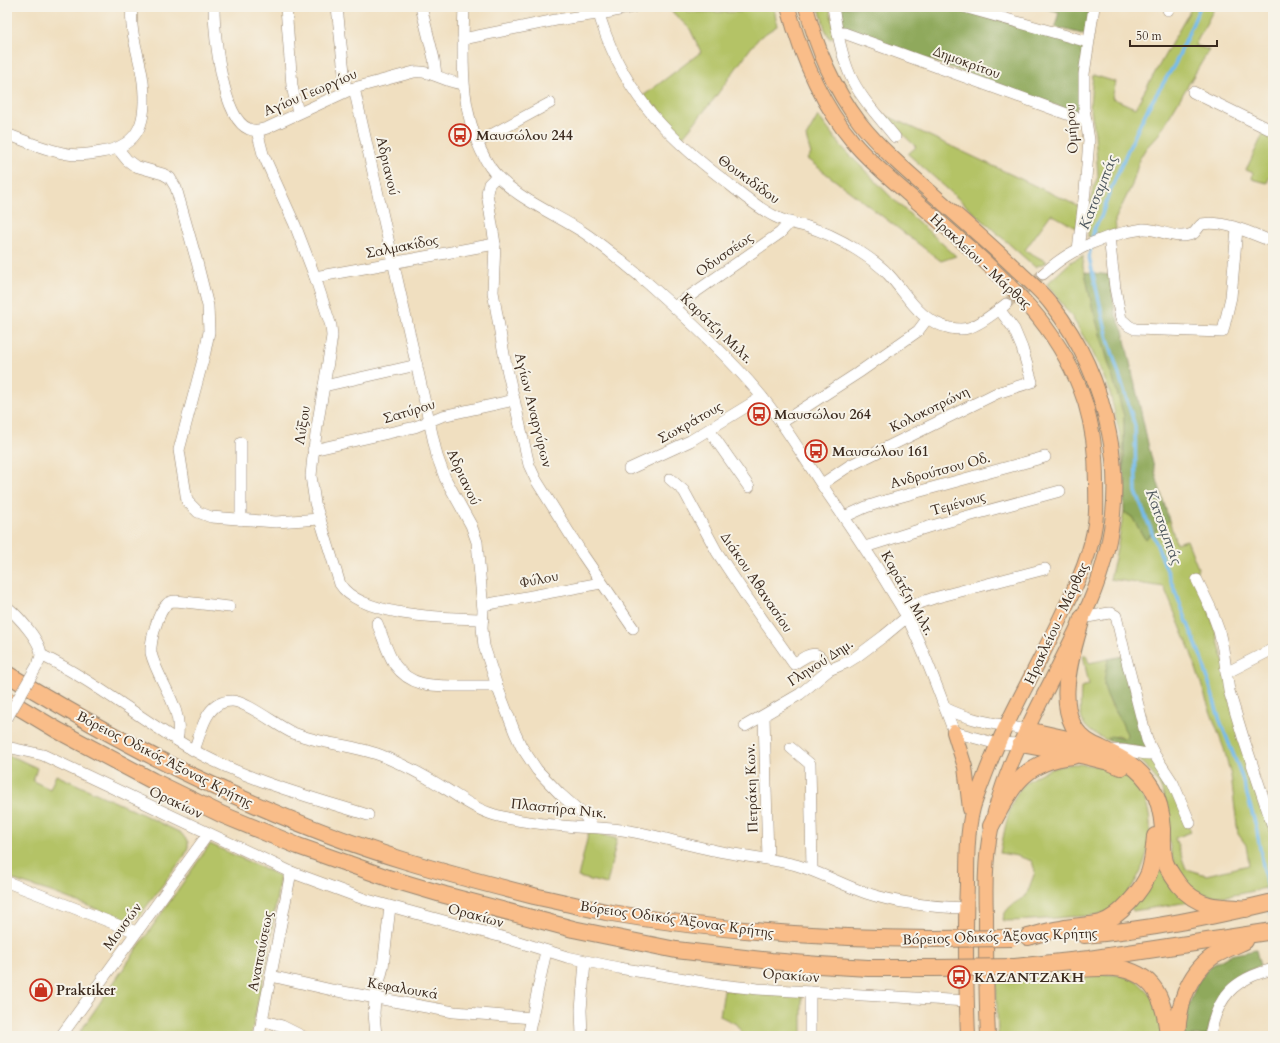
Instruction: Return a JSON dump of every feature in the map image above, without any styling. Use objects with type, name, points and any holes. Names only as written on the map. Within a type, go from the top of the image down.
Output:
[{"type":"highway","points":[[1020,937],[1100,923],[1110,919],[1133,897],[1144,882],[1150,869],[1154,849],[1154,813],[1148,796],[1137,780],[1122,768],[1109,762],[1083,738],[1075,729],[1070,717],[1066,684],[1068,669],[1082,618]]},
{"type":"highway","name":"Βόρειος Οδικός Άξονας Κρήτης","points":[[7,674],[123,741],[199,780],[291,820],[353,843],[434,870],[579,906],[658,920],[788,935],[850,938],[933,939],[1067,936],[1125,931],[1201,919],[1273,902]]},
{"type":"highway","name":"Βόρειος Οδικός Άξονας Κρήτης","points":[[7,700],[57,730],[153,781],[223,815],[298,846],[391,879],[446,895],[573,929],[676,950],[771,961],[868,968],[1015,967],[1088,959],[1266,933]]},
{"type":"highway","points":[[1024,737],[1034,745],[1097,751],[1134,766],[1152,788],[1160,807],[1165,862],[1180,887],[1191,896],[1207,904],[1246,909]]},
{"type":"highway","points":[[991,826],[1013,787],[1028,771],[1041,764],[1057,759],[1097,751]]},
{"type":"highway","points":[[1177,1036],[1181,1006],[1185,994],[1198,970],[1206,962],[1220,953],[1266,933]]},
{"type":"highway","points":[[1015,967],[1074,969],[1114,968],[1138,973],[1150,982],[1158,995],[1166,1015],[1168,1036]]},
{"type":"main road","name":"Ηρακλείου - Μάρθας","points":[[788,7],[809,69],[822,97],[842,127],[857,146],[880,170],[1005,280],[1030,307],[1061,350],[1075,377],[1085,403],[1093,435],[1096,464],[1096,511],[1091,542],[1078,580],[1061,618],[998,743],[971,815]]},
{"type":"main road","name":"Ηρακλείου - Μάρθας","points":[[806,7],[814,36],[835,86],[860,123],[890,156],[1041,293],[1063,321],[1079,346],[1099,393],[1105,414],[1113,455],[1114,491],[1111,530],[1106,556],[1094,594],[1024,737],[1001,793],[991,826],[986,865],[986,982],[988,1036]]},
{"type":"main road","points":[[954,732],[965,767],[971,815],[967,863],[966,908],[968,1036]]},
{"type":"street","points":[[7,134],[46,148],[70,154],[96,153],[118,149],[129,142],[136,134],[143,113],[143,83],[140,63],[132,32],[132,7]]},
{"type":"street","name":"Αγίου Γεωργίου","points":[[214,7],[218,53],[227,96],[239,122],[248,129],[257,131],[267,128],[350,89],[414,72],[436,75],[453,83],[463,84]]},
{"type":"street","points":[[286,7],[292,86],[298,113]]},
{"type":"street","name":"Αδριανού","points":[[337,7],[350,89],[394,263],[437,456],[442,472],[471,525],[478,549],[483,605],[482,636],[485,650],[497,686],[518,739],[526,754],[549,784],[587,819],[591,827]]},
{"type":"street","points":[[421,7],[434,59],[436,75]]},
{"type":"street","name":"Καράτζη Μιλτ.","points":[[464,7],[463,84],[469,116],[486,160],[497,176],[513,190],[598,242],[632,269],[730,361],[762,397],[865,547],[905,614],[917,638],[954,732]]},
{"type":"street","points":[[463,39],[562,19],[598,10],[633,7]]},
{"type":"street","points":[[833,7],[842,54],[850,76],[863,98],[896,136]]},
{"type":"street","points":[[964,7],[1088,42]]},
{"type":"street","name":"Ομήρου","points":[[1082,248],[1089,140],[1084,108],[1084,74],[1094,7]]},
{"type":"street","name":"Θουκιδίδου","points":[[598,10],[609,44],[626,79],[640,100],[659,124],[710,170],[772,215],[806,226],[835,238],[856,249],[872,260],[889,275],[914,306],[927,318],[947,327],[964,329],[976,325],[1002,306],[1022,348],[1032,382]]},
{"type":"street","name":"Δημοκρίτου","points":[[838,34],[844,33],[1086,121]]},
{"type":"street","points":[[1193,92],[1273,131]]},
{"type":"street","points":[[478,142],[550,103]]},
{"type":"street","name":"Λύξου","points":[[257,131],[263,154],[288,209],[315,277],[332,331],[313,450],[312,485],[320,519],[340,584],[347,593],[371,605],[383,609],[429,616],[483,619]]},
{"type":"street","points":[[118,149],[126,160],[135,166],[163,174],[170,178],[176,188],[208,306],[209,332],[205,352],[179,450],[187,501],[198,512],[212,517],[276,522],[320,519]]},
{"type":"street","name":"Αγίων Αναργύρων","points":[[497,176],[489,184],[487,193],[495,244],[493,292],[501,341],[525,450],[536,480],[601,583],[633,628]]},
{"type":"street","name":"Οδυσσέως","points":[[674,307],[780,233],[790,222]]},
{"type":"street","points":[[1043,274],[1065,257],[1082,248],[1106,238],[1130,231],[1145,229],[1184,236],[1192,234],[1202,224],[1219,223],[1237,228],[1273,242]]},
{"type":"street","points":[[1106,238],[1122,319],[1129,326],[1135,329],[1222,332],[1231,297],[1237,228]]},
{"type":"street","name":"Σαλμακίδος","points":[[315,277],[495,244]]},
{"type":"street","points":[[781,423],[858,374],[918,331],[927,318]]},
{"type":"street","points":[[324,386],[417,365]]},
{"type":"street","name":"Κολοκοτρώνη","points":[[822,484],[849,466],[932,424],[997,393],[1032,382]]},
{"type":"street","name":"Σωκράτους","points":[[629,469],[690,441],[762,397]]},
{"type":"street","name":"Σατύρου","points":[[313,450],[415,427],[442,416],[514,400]]},
{"type":"street","points":[[709,430],[749,487]]},
{"type":"street","points":[[241,520],[242,443]]},
{"type":"street","name":"Ανδρούτσου Οδ.","points":[[844,517],[866,507],[888,500],[1045,457]]},
{"type":"street","name":"Διάκου Αθανασίου","points":[[670,478],[684,491],[716,552],[794,664],[807,656],[816,655],[822,659],[829,670]]},
{"type":"street","name":"Τεμένους","points":[[865,547],[928,527],[1060,491]]},
{"type":"street","name":"Γληνού Δημ.","points":[[745,726],[800,694],[829,670],[856,657],[884,636],[918,603],[1045,569]]},
{"type":"street","points":[[1197,580],[1211,609],[1219,631],[1223,649],[1228,691],[1273,826]]},
{"type":"street","name":"Φύλου","points":[[483,605],[601,583]]},
{"type":"street","points":[[177,740],[179,726],[177,713],[151,652],[151,642],[154,629],[165,606],[171,602],[176,601],[229,607]]},
{"type":"street","points":[[7,607],[28,628],[38,645],[39,661],[7,718]]},
{"type":"street","points":[[1082,618],[1109,613],[1116,616],[1148,740],[1154,754],[1173,783],[1190,824]]},
{"type":"street","points":[[377,623],[393,662],[403,674],[413,681],[423,685],[435,686],[497,686]]},
{"type":"street","points":[[1226,673],[1273,649]]},
{"type":"street","points":[[39,661],[68,670],[177,740],[222,765],[248,776],[368,815]]},
{"type":"street","name":"Πλαστήρα Νικ.","points":[[194,750],[205,719],[210,710],[229,701],[238,702],[271,721],[298,734],[354,747],[384,756],[424,776],[474,806],[489,813],[522,820],[566,826],[630,831],[711,850],[794,865],[812,870],[865,892],[901,902],[937,907],[966,908]]},
{"type":"street","points":[[945,708],[959,715],[1006,726],[1024,737]]},
{"type":"street","name":"Πετράκη Κων.","points":[[764,716],[768,860]]},
{"type":"street","points":[[954,732],[998,743],[1024,737]]},
{"type":"street","name":"Ορακίων","points":[[7,747],[43,755],[291,872],[357,897],[585,962],[662,976],[758,989],[967,1001]]},
{"type":"street","points":[[791,748],[810,764],[812,870]]},
{"type":"street","points":[[1097,751],[1120,749],[1143,754],[1154,754]]},
{"type":"street","name":"Μουσών","points":[[61,1036],[208,834]]},
{"type":"street","name":"Αναπαύσεως","points":[[258,1036],[291,872]]},
{"type":"street","points":[[7,882],[136,932]]},
{"type":"street","points":[[376,1036],[374,1013],[375,999],[383,967],[390,906]]},
{"type":"street","points":[[528,1036],[546,951]]},
{"type":"street","points":[[582,1036],[581,1010],[585,962]]},
{"type":"street","points":[[1210,1036],[1218,1008],[1229,991],[1244,980],[1273,969]]},
{"type":"street","name":"Κεφαλουκά","points":[[270,976],[375,999],[454,1012],[532,1018]]},
{"type":"street","points":[[810,992],[810,1036]]},
{"type":"street","points":[[262,1020],[282,1026],[302,1036]]},
{"type":"green space","points":[[667,7],[687,7],[688,12],[741,12],[742,7],[774,7],[777,26],[760,37],[714,99],[682,138],[665,123],[643,96],[701,52],[690,29]]},
{"type":"green space","points":[[819,7],[829,7],[834,27],[833,37],[830,39],[825,29]]},
{"type":"green space","points":[[838,7],[956,7],[1084,46],[1080,114],[847,30],[842,25]]},
{"type":"green space","points":[[1041,7],[1090,7],[1086,35],[1055,27],[1059,12]]},
{"type":"green space","points":[[1192,7],[1215,7],[1195,45],[1209,50],[1159,134],[1146,148],[1140,158],[1132,185],[1115,220],[1116,230],[1088,237],[1091,198],[1098,177],[1095,134],[1090,104],[1093,75],[1116,82],[1112,98],[1135,108]]},
{"type":"green space","points":[[881,113],[1080,207],[1077,228],[1051,214],[1025,250],[1047,262],[1035,267],[908,154],[916,147]]},
{"type":"green space","points":[[818,116],[842,147],[894,200],[956,256],[941,261],[807,159],[811,154],[806,137]]},
{"type":"green space","points":[[1264,132],[1273,137],[1273,169],[1267,183],[1252,179],[1253,173],[1246,170]]},
{"type":"green space","points":[[1083,256],[1083,267],[1092,306],[1124,416],[1123,472],[1120,435],[1109,389],[1092,351],[1072,317],[1047,284],[1072,261]]},
{"type":"green space","points":[[1085,272],[1110,275],[1115,313],[1123,331],[1149,448],[1169,520],[1145,539],[1132,517],[1124,512],[1124,416],[1092,306]]},
{"type":"green space","points":[[1124,512],[1132,517],[1145,539],[1169,520],[1176,543],[1187,540],[1198,568],[1194,577],[1211,616],[1271,829],[1273,840],[1273,886],[1231,895],[1209,895],[1190,887],[1180,876],[1176,868],[1169,842],[1162,790],[1152,773],[1133,755],[1151,758],[1178,801],[1191,832],[1175,838],[1186,869],[1206,875],[1249,865],[1246,845],[1238,834],[1231,776],[1224,749],[1190,650],[1164,587],[1110,579]]},
{"type":"green space","points":[[1083,655],[1086,655],[1089,663],[1108,659],[1104,685],[1111,705],[1122,721],[1127,733],[1127,736],[1124,739],[1117,736],[1108,738],[1109,741],[1091,731],[1085,726],[1082,720],[1080,707],[1081,687],[1089,685]]},
{"type":"green space","points":[[1123,656],[1147,749],[1109,741],[1108,738],[1110,736],[1124,739],[1127,736],[1122,723],[1107,696],[1104,685],[1108,659]]},
{"type":"green space","points":[[7,756],[16,758],[37,768],[33,781],[50,789],[56,775],[181,833],[188,842],[185,855],[141,914],[131,922],[51,892],[7,878]]},
{"type":"green space","points":[[1072,764],[1096,766],[1113,770],[1134,783],[1143,796],[1148,810],[1150,826],[1149,842],[1145,859],[1139,874],[1131,888],[1122,899],[1111,910],[1106,912],[1089,916],[1003,921],[1005,912],[1026,896],[1035,872],[1032,861],[1017,856],[1000,853],[1006,823],[1016,795],[1020,788],[1040,774],[1056,767]]},
{"type":"green space","points":[[589,831],[617,839],[607,884],[578,877]]},
{"type":"green space","points":[[210,844],[280,876],[267,960],[251,1036],[77,1036],[161,914]]},
{"type":"green space","points":[[1158,860],[1189,902],[1133,911],[1131,907]]},
{"type":"green space","points":[[1256,950],[1260,966],[1238,975],[1232,979],[1222,991],[1215,1006],[1207,1036],[1184,1036],[1187,1010],[1198,981],[1209,967],[1230,955]]},
{"type":"green space","points":[[1098,974],[1119,975],[1137,981],[1152,996],[1163,1036],[998,1036],[996,981]]},
{"type":"green space","points":[[724,990],[802,996],[802,1036],[744,1036],[736,1024],[720,1016]]},
{"type":"waterway","name":"Κατσαμπάς","points":[[1200,7],[1175,64],[1148,108],[1127,152],[1110,191],[1101,217],[1094,229],[1089,257],[1108,339],[1135,426],[1136,492],[1203,662],[1219,718],[1241,774],[1256,826],[1269,899]]},
{"type":"waterway","name":"Κατσαμπάς","points":[[1270,907],[1273,926]]},
{"type":"tunnel","points":[[1006,304],[1043,274]]},
{"type":"place","name":"Μαυσώλου 244","points":[[460,135]]},
{"type":"place","name":"Μαυσώλου 264","points":[[759,414]]},
{"type":"place","name":"Μαυσώλου 161","points":[[816,451]]},
{"type":"place","name":"ΚΑΖΑΝΤΖΑΚΗ","points":[[959,977]]},
{"type":"place","name":"Praktiker","points":[[41,990]]}]
